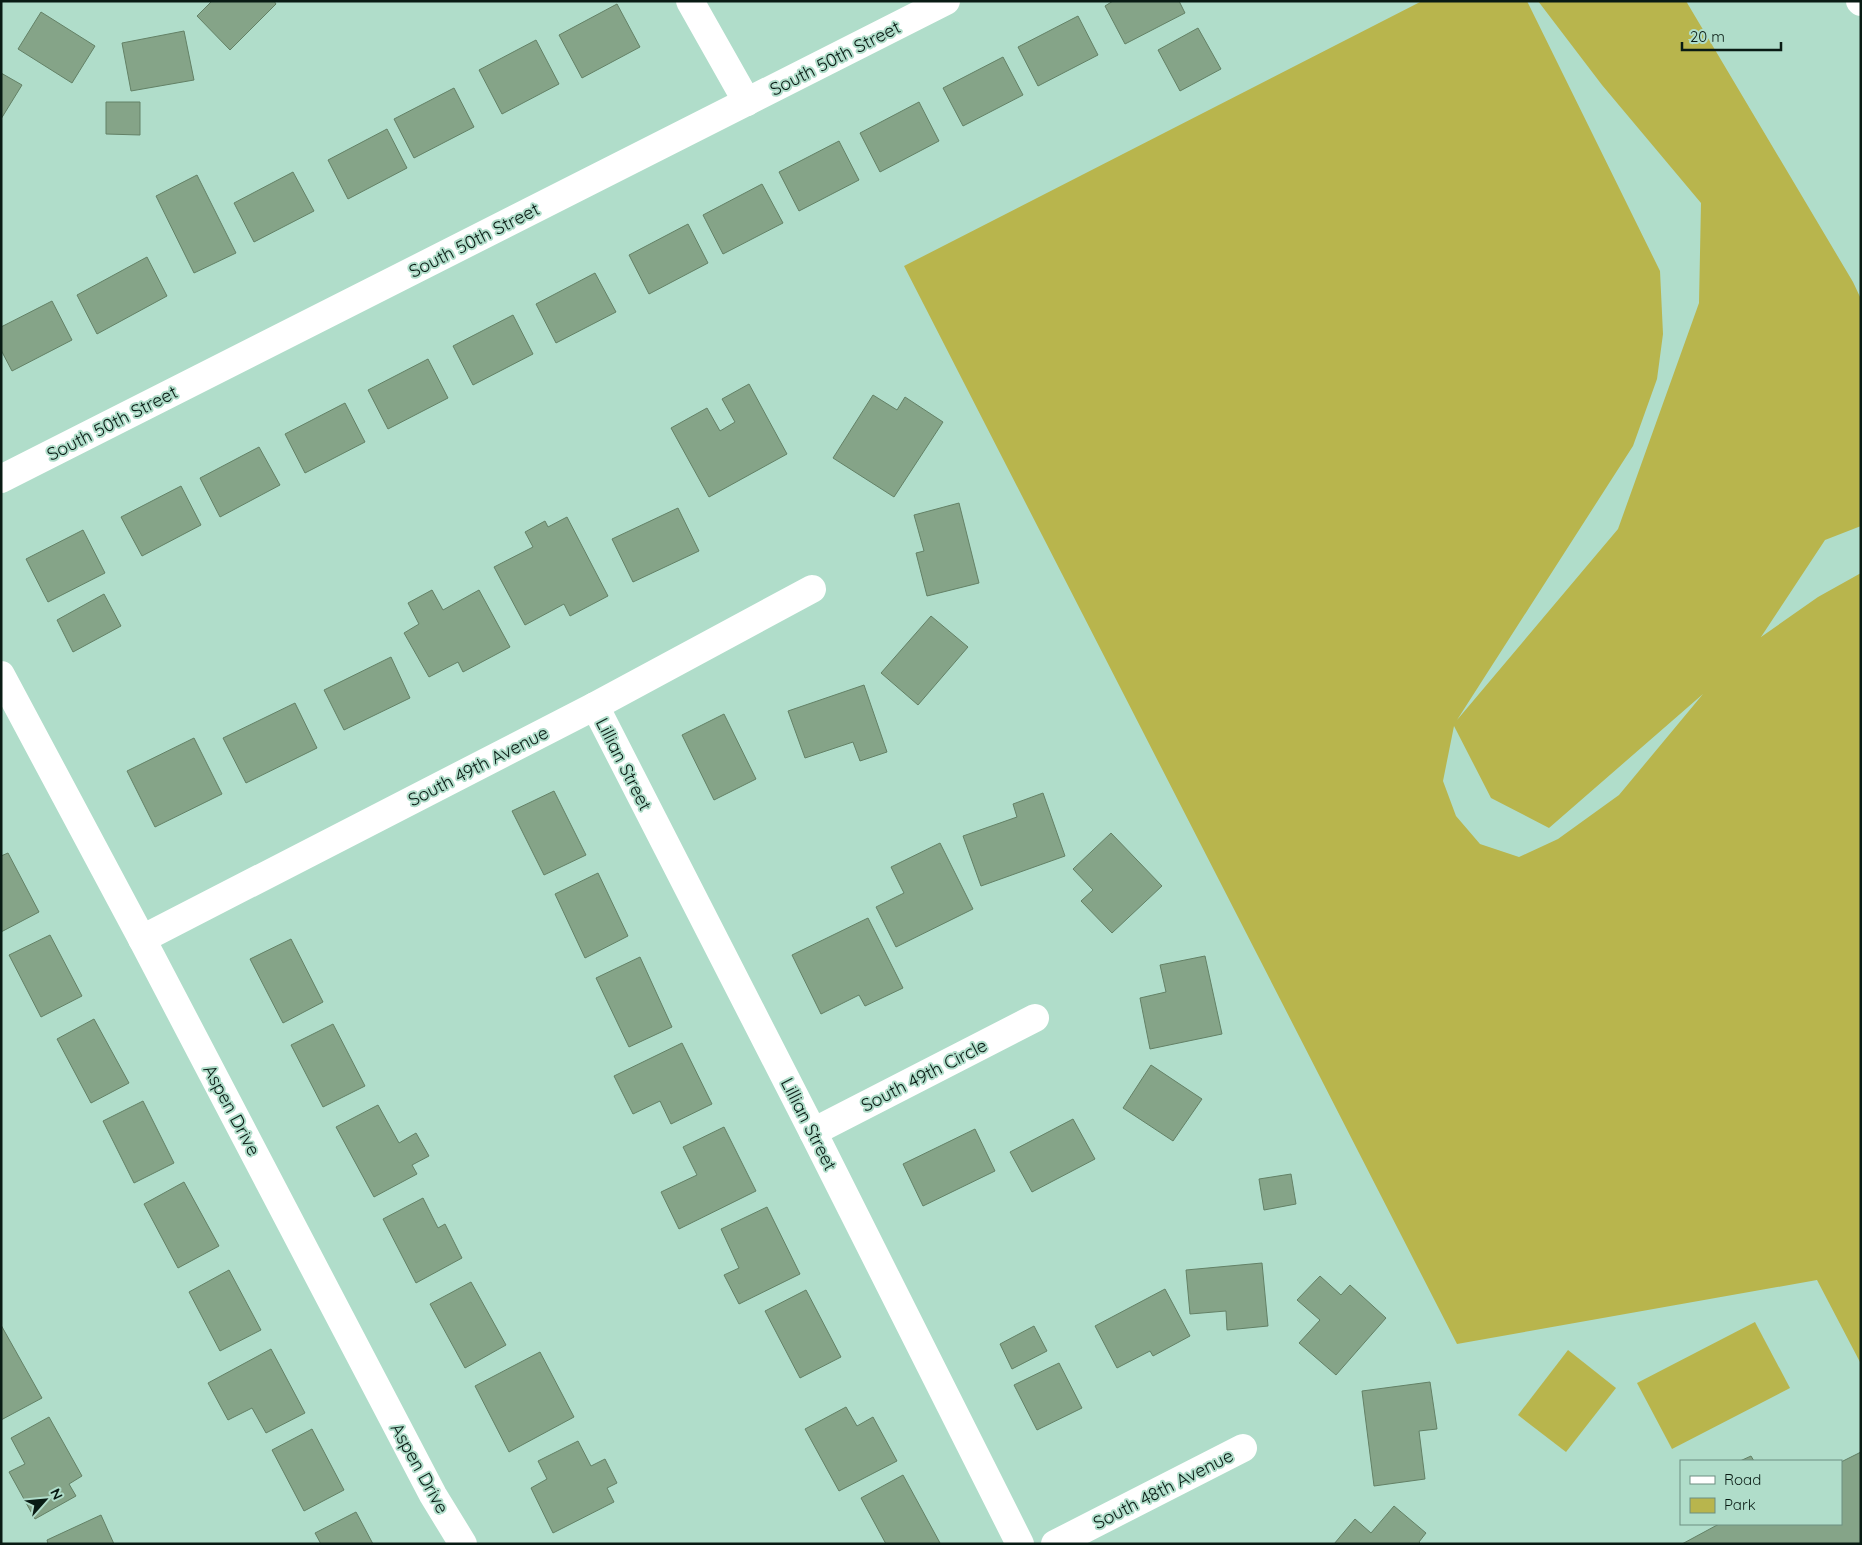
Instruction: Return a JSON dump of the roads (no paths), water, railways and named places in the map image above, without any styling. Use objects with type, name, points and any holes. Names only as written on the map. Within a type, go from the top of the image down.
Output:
[{"type":"street","points":[[690,1],[747,102]]},
{"type":"street","name":"South 50th Street","points":[[1,479],[946,1]]},
{"type":"street","name":"South 49th Avenue","points":[[142,939],[595,706],[812,589]]},
{"type":"street","name":"Aspen Drive","points":[[1,676],[142,939],[433,1495],[463,1544]]},
{"type":"street","name":"Lillian Street","points":[[595,706],[813,1132],[1020,1544]]},
{"type":"street","name":"South 49th Circle","points":[[813,1132],[1035,1018]]},
{"type":"street","name":"South 48th Avenue","points":[[1055,1544],[1243,1448]]}]
